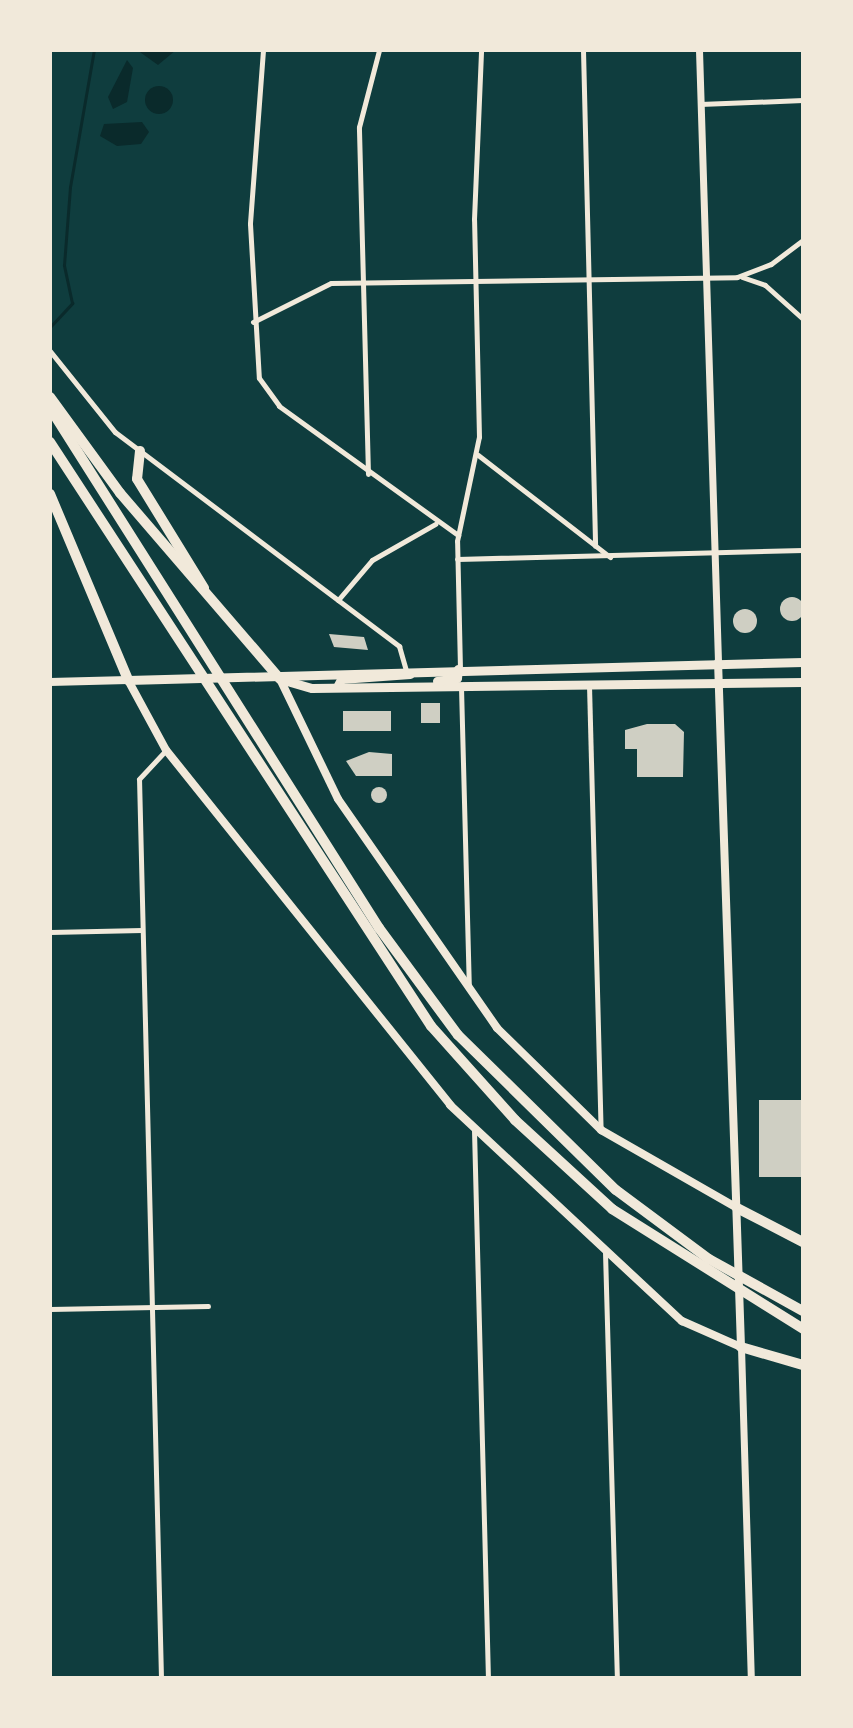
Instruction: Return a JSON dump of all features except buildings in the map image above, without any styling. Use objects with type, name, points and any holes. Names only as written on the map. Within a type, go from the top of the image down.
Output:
[{"type":"highway","points":[[50,397],[120,493],[280,679],[295,687],[803,682]]},
{"type":"highway","points":[[50,408],[379,928],[458,1035],[533,1116],[616,1190],[709,1259],[803,1311]]},
{"type":"highway","points":[[50,442],[431,1026],[515,1120],[612,1209],[734,1292],[803,1329]]},
{"type":"highway","points":[[140,451],[137,479],[205,589]]},
{"type":"highway","points":[[50,494],[128,680],[280,679],[429,669],[803,662]]},
{"type":"highway","points":[[337,687],[341,679],[429,669]]},
{"type":"highway","points":[[406,687],[454,679],[459,669]]},
{"type":"highway","points":[[737,1208],[803,1242]]},
{"type":"highway","points":[[741,1347],[803,1365]]},
{"type":"main road","points":[[699,50],[751,1678]]},
{"type":"main road","points":[[280,679],[338,799],[470,996],[601,1130],[737,1208]]},
{"type":"main road","points":[[50,682],[128,680],[166,750],[474,1130],[682,1321],[741,1347]]},
{"type":"street","points":[[263,50],[251,210],[255,364],[272,399],[435,524],[458,535]]},
{"type":"street","points":[[368,474],[359,127],[379,50]]},
{"type":"street","points":[[459,669],[458,535],[478,455],[476,281],[481,50]]},
{"type":"street","points":[[583,50],[595,546]]},
{"type":"street","points":[[700,104],[803,100]]},
{"type":"street","points":[[737,277],[771,264],[803,240]]},
{"type":"street","points":[[253,322],[314,288],[363,282],[705,277],[737,277],[765,285],[803,319]]},
{"type":"street","points":[[50,351],[94,412],[140,451],[405,651],[406,671]]},
{"type":"street","points":[[478,455],[611,557]]},
{"type":"street","points":[[338,600],[372,560],[435,524]]},
{"type":"street","points":[[457,559],[714,556],[803,550]]},
{"type":"street","points":[[589,684],[601,1130]]},
{"type":"street","points":[[461,686],[470,996]]},
{"type":"street","points":[[161,1678],[139,779],[166,750]]},
{"type":"street","points":[[50,932],[142,930]]},
{"type":"street","points":[[474,1130],[488,1678]]},
{"type":"street","points":[[605,1252],[617,1678]]},
{"type":"street","points":[[50,1309],[208,1306]]},
{"type":"water","points":[[137,50],[176,50],[158,65]]},
{"type":"water","points":[[127,60],[133,68],[127,102],[113,109],[108,97]]},
{"type":"water","points":[[159,86],[169,90],[173,100],[169,110],[159,114],[149,110],[145,100],[149,90]]},
{"type":"water","points":[[142,122],[149,132],[141,144],[117,146],[100,136],[104,124]]},
{"type":"waterway","points":[[50,327],[72,303],[64,265],[70,187],[94,50]]}]
